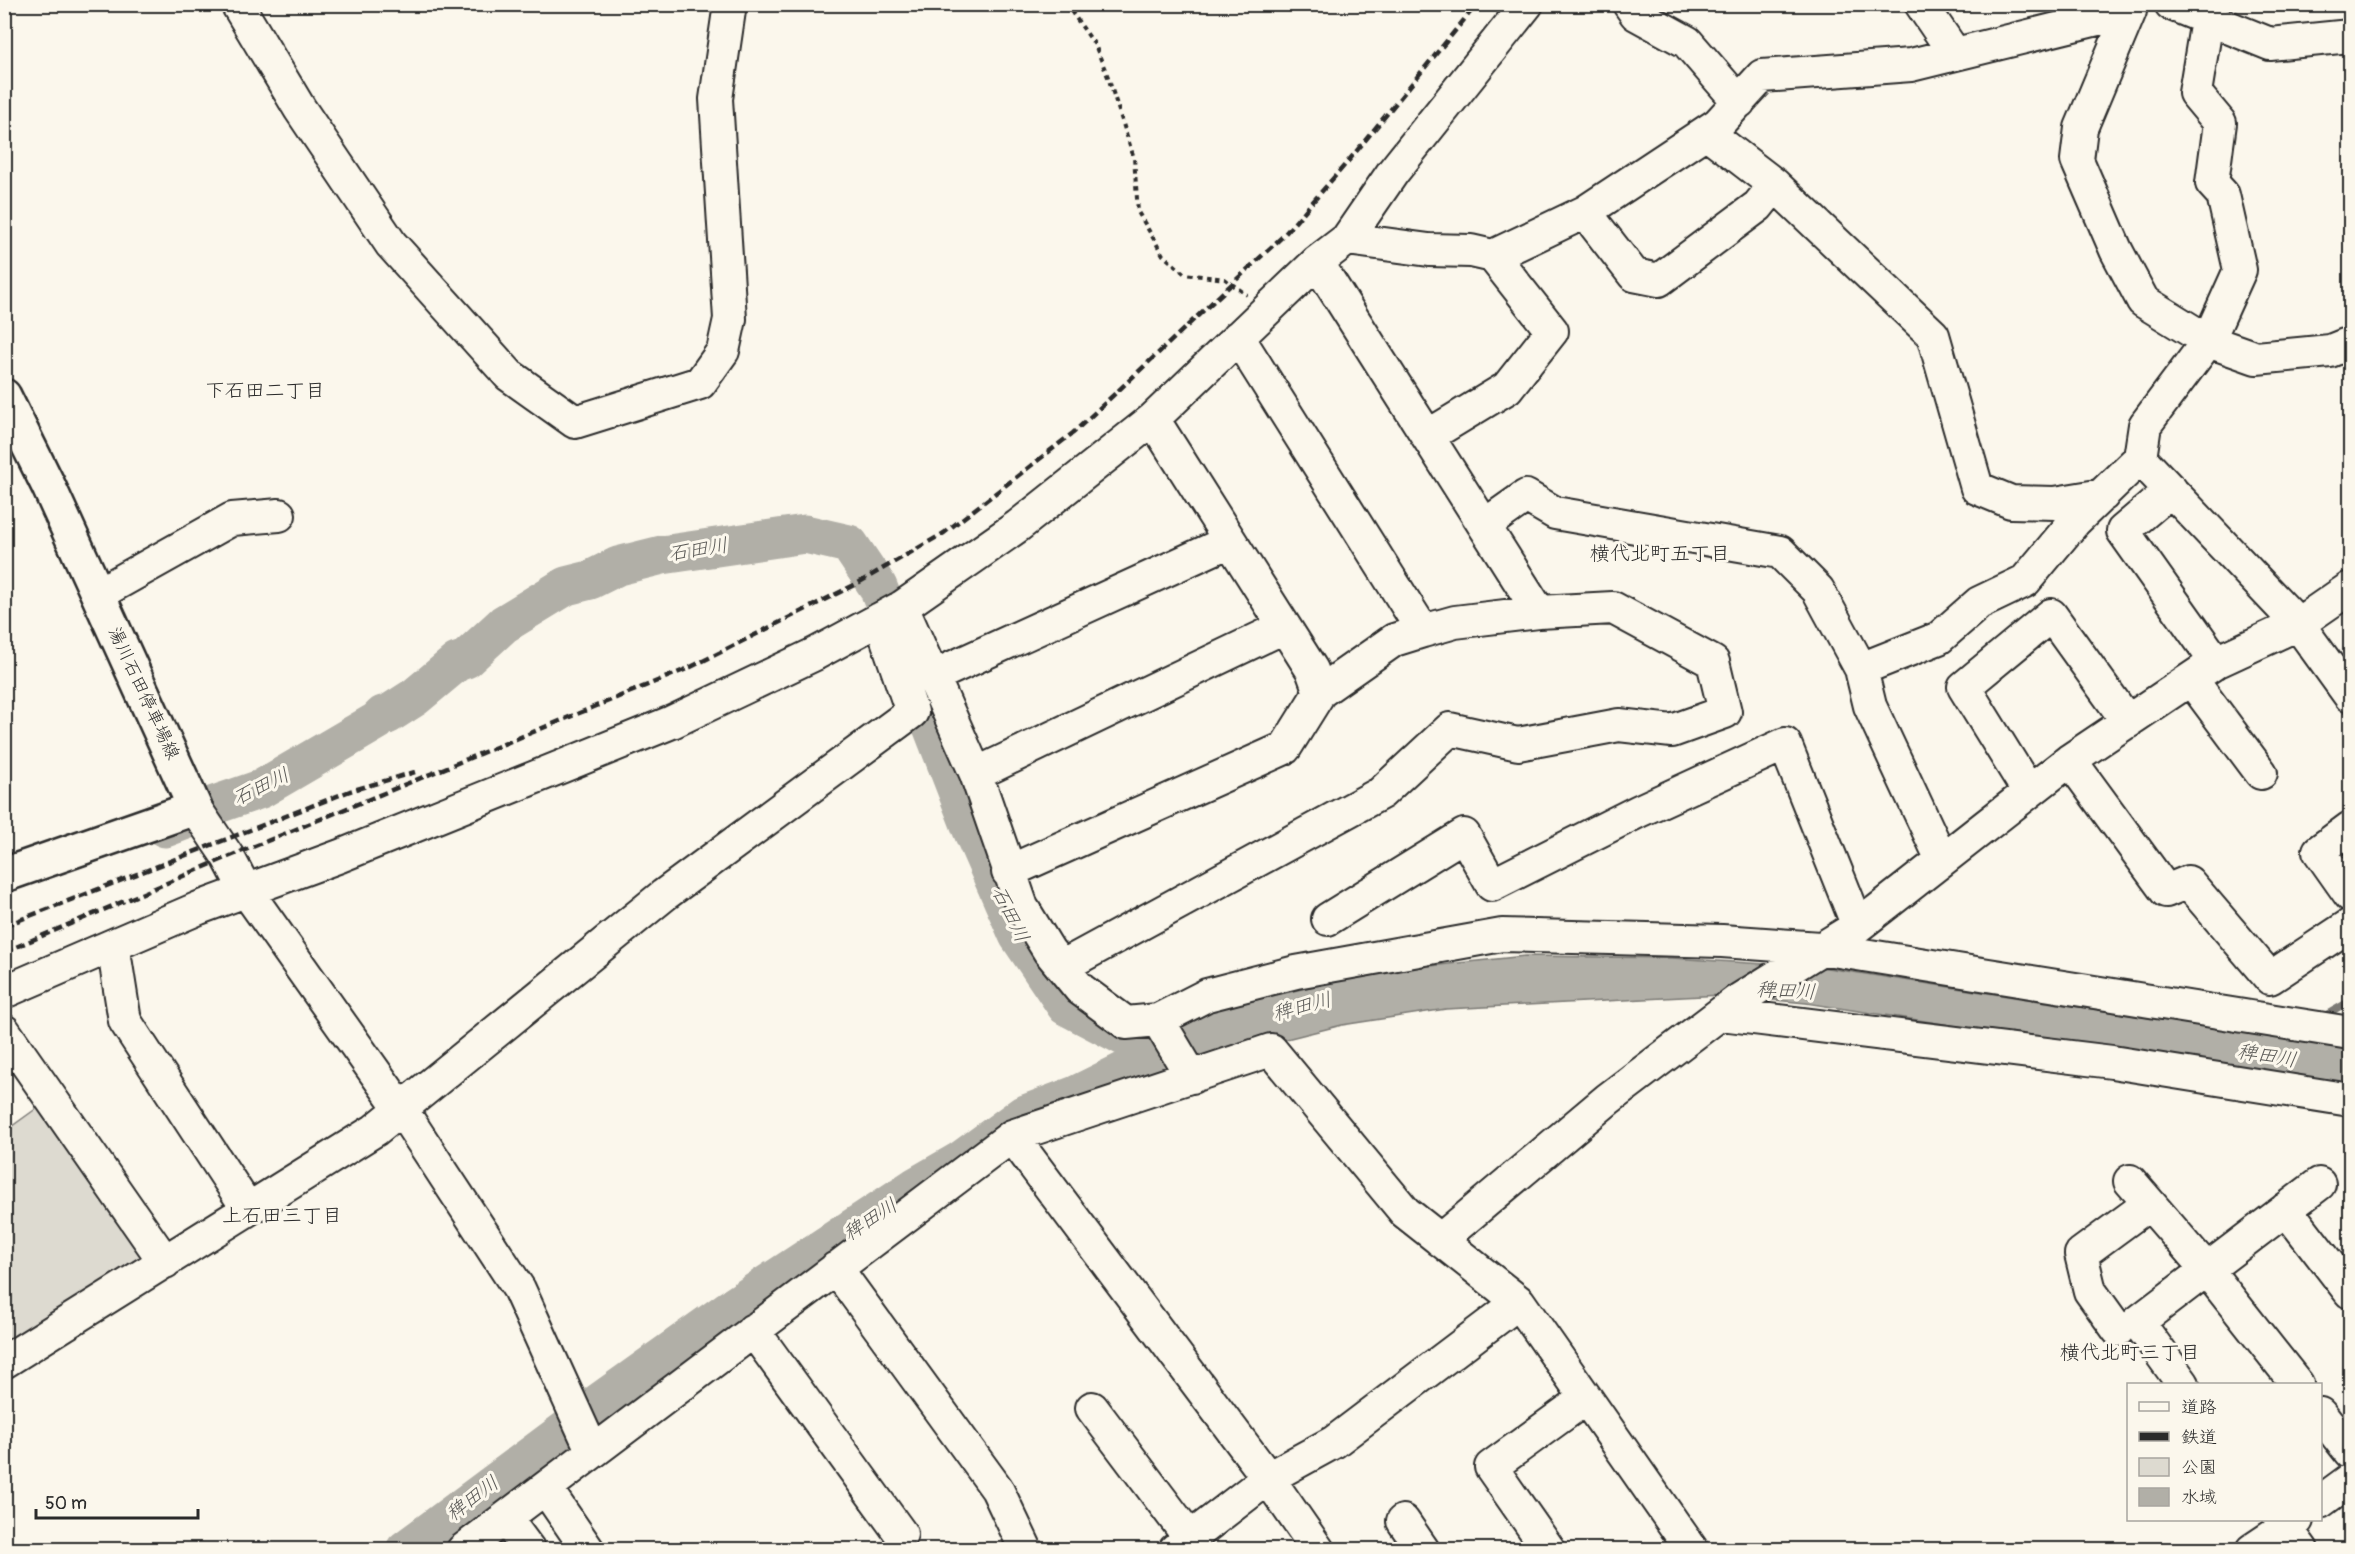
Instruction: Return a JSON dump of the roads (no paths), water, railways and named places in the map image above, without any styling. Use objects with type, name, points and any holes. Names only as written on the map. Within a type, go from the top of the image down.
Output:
[{"type":"main road","name":"湯川石田停車場線","points":[[4,396],[98,594],[195,808]]},
{"type":"main road","points":[[4,875],[195,808]]},
{"type":"street","points":[[237,4],[300,108],[391,243],[509,375],[575,422],[700,383],[723,351],[730,319],[716,99],[730,4]]},
{"type":"street","points":[[4,992],[245,890],[340,856],[672,722],[892,613],[1018,526],[1153,419],[1317,262],[1347,238],[1393,172],[1527,4]]},
{"type":"street","points":[[1629,4],[1636,14],[1687,42],[1739,102]]},
{"type":"street","points":[[1922,4],[1955,54]]},
{"type":"street","points":[[2171,4],[2270,44],[2350,36]]},
{"type":"street","points":[[1347,238],[1429,250],[1471,251],[1493,255],[1586,212],[1719,124],[1762,76],[1911,65],[2130,8]]},
{"type":"street","points":[[2130,8],[2081,128],[2077,160],[2116,250],[2143,301],[2208,341],[2256,357],[2330,351],[2350,344]]},
{"type":"street","points":[[1861,669],[1940,638],[1979,603],[2025,580],[2075,521],[2140,458],[2145,425],[2208,341],[2240,270],[2223,195],[2212,183],[2220,123],[2195,93],[2207,20]]},
{"type":"street","points":[[1706,132],[1775,185],[1933,334],[1977,488],[2011,502],[2055,503],[2103,495]]},
{"type":"street","points":[[1586,212],[1634,275],[1659,280],[1758,206],[1775,185]]},
{"type":"street","points":[[1428,436],[1507,388],[1552,331],[1493,255]]},
{"type":"street","points":[[1317,262],[1539,612]]},
{"type":"street","points":[[1238,337],[1423,632]]},
{"type":"street","points":[[1153,419],[1312,670],[1320,692]]},
{"type":"street","points":[[2140,458],[2298,624],[2350,696]]},
{"type":"street","points":[[2171,490],[2123,531],[2261,773]]},
{"type":"street","points":[[1485,525],[1526,496],[1555,513],[1780,552],[1818,590],[1861,669],[1870,706],[1942,860]]},
{"type":"street","points":[[98,594],[232,519],[279,515]]},
{"type":"street","points":[[934,676],[1230,541]]},
{"type":"street","points":[[1440,1240],[1608,1099],[1729,1008],[1858,926],[2070,760],[2204,671],[2298,624],[2350,588]]},
{"type":"street","points":[[1008,872],[1285,748],[1320,692],[1394,640],[1455,622],[1539,612],[1613,608],[1713,662],[1725,712],[1672,730],[1619,725],[1518,744],[1450,729],[1381,793],[1063,966]]},
{"type":"street","points":[[892,613],[934,676],[976,774],[1022,907],[1049,951],[1080,989],[1126,1023],[1158,1020],[1207,995],[1296,972],[1502,935],[1722,941],[1814,952],[2350,1034]]},
{"type":"street","points":[[4,1362],[375,1130],[664,895],[912,712],[892,613]]},
{"type":"street","points":[[2029,792],[1964,687],[2051,615],[2128,722]]},
{"type":"street","points":[[976,774],[1284,627]]},
{"type":"street","points":[[1328,919],[1464,836],[1492,885],[1639,811],[1785,744],[1858,926]]},
{"type":"street","points":[[2070,760],[2166,891],[2188,882],[2270,978],[2350,925]]},
{"type":"street","points":[[195,808],[228,857],[245,890],[401,1109],[519,1289],[592,1450]]},
{"type":"street","points":[[2350,828],[2319,851],[2350,895]]},
{"type":"street","points":[[113,945],[125,1020],[248,1209]]},
{"type":"street","points":[[1729,1008],[2112,1062],[2350,1100]]},
{"type":"street","points":[[1158,1020],[1192,1077]]},
{"type":"street","points":[[4,1031],[165,1262]]},
{"type":"street","points":[[463,1550],[546,1489],[592,1450],[1012,1136],[1271,1050],[1405,1212],[1519,1302],[1586,1398],[1680,1545]]},
{"type":"street","points":[[1012,1136],[1268,1478],[1318,1550]]},
{"type":"street","points":[[2182,1383],[2138,1322],[2319,1184]]},
{"type":"street","points":[[2118,1330],[2090,1291],[2081,1254],[2140,1192],[2207,1270],[2296,1383]]},
{"type":"street","points":[[2286,1209],[2350,1292]]},
{"type":"street","points":[[836,1268],[997,1489],[1026,1550]]},
{"type":"street","points":[[1092,1408],[1182,1544],[1268,1478],[1334,1442],[1519,1302]]},
{"type":"street","points":[[753,1330],[901,1534]]},
{"type":"street","points":[[1549,1550],[1491,1467],[1586,1398]]},
{"type":"street","points":[[2322,1417],[2350,1452]]},
{"type":"street","points":[[2322,1501],[2350,1480]]},
{"type":"street","points":[[546,1489],[588,1550]]},
{"type":"street","points":[[506,1519],[529,1550]]},
{"type":"street","points":[[1403,1521],[1423,1550]]},
{"type":"street","points":[[2252,1550],[2291,1529]]},
{"type":"water","points":[[1525,956],[1672,958],[1827,968],[2350,1049],[2350,1086],[1806,1003],[1722,995],[1446,1009],[1342,1025],[1173,1068],[1160,1063],[1149,1047],[1152,1034],[1214,1010],[1373,972]]},
{"type":"waterway","name":"石田川","points":[[165,828],[191,818],[197,811],[261,789],[377,721],[383,715],[387,715],[415,697],[457,662],[466,659],[504,624],[566,586],[590,580],[618,566],[662,555],[805,534],[849,544],[878,587],[972,830],[1018,935],[1066,1006],[1131,1040],[1153,1044]]},
{"type":"waterway","points":[[2322,1017],[2350,1001]]},
{"type":"waterway","name":"稗田川","points":[[405,1550],[574,1424],[580,1416],[727,1311],[915,1187],[960,1161],[1023,1115],[1076,1095],[1173,1047],[1205,1036]]},
{"type":"railway","points":[[4,952],[228,857],[689,668],[858,583],[944,533],[1073,433],[1283,236],[1350,159],[1477,4]]},
{"type":"railway","points":[[4,926],[350,791],[415,772]]},
{"type":"district","name":"下石田二丁目","points":[[265,390]]},
{"type":"district","name":"横代北町五丁目","points":[[1660,553]]},
{"type":"district","name":"上石田三丁目","points":[[282,1215]]},
{"type":"district","name":"横代北町三丁目","points":[[2130,1352]]}]
